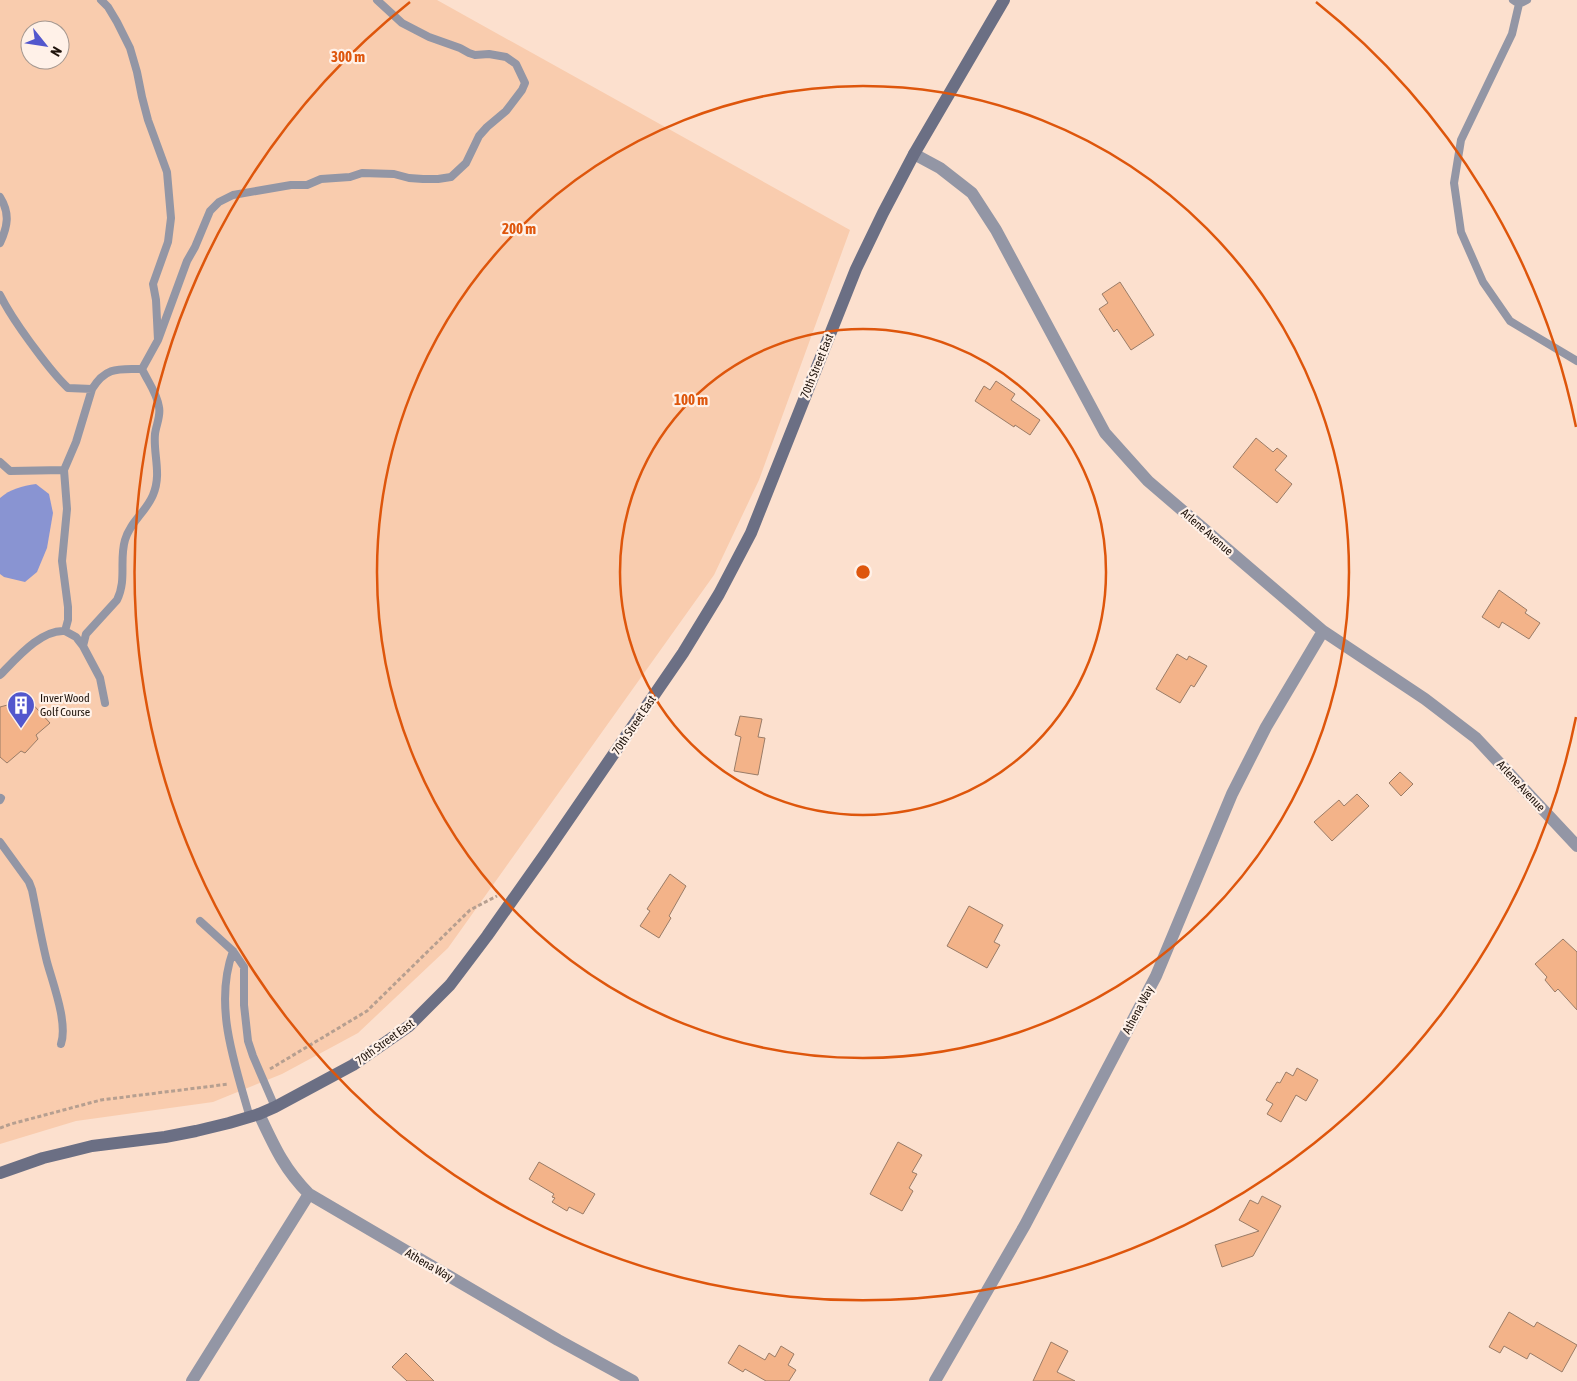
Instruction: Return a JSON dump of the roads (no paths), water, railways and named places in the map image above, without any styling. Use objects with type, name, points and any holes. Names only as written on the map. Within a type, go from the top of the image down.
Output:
[{"type":"main road","name":"70th Street East","points":[[0,1173],[36,1160],[92,1146],[165,1137],[254,1116],[275,1107],[354,1065],[409,1026],[450,985],[546,854],[683,653],[719,594],[751,533],[856,269],[914,154],[1004,0]]},
{"type":"street","name":"Arlene Avenue","points":[[914,154],[940,168],[972,193],[996,230],[1105,433],[1148,481],[1322,631],[1425,698],[1476,738],[1577,846]]},
{"type":"street","name":"Athena Way","points":[[935,1381],[1025,1226],[1151,985],[1232,794],[1266,727],[1322,631]]},
{"type":"street","name":"Athena Way","points":[[254,1116],[294,1180],[309,1194],[558,1340],[633,1381]]},
{"type":"street","points":[[192,1381],[309,1194]]},
{"type":"lane","points":[[101,0],[118,22],[130,48],[148,120],[167,172],[171,218],[168,242],[153,284],[156,300],[158,340]]},
{"type":"lane","points":[[142,369],[158,340],[187,261],[210,211],[219,202],[233,195],[291,185],[307,185],[321,179],[350,177],[362,173],[394,174],[423,179],[451,177],[466,163],[480,136],[487,127],[506,111],[522,90],[525,84],[516,64],[506,57],[489,54],[475,55],[429,37],[402,23],[377,0]]},
{"type":"lane","points":[[1527,0],[1516,2],[1512,34],[1460,140],[1454,182],[1460,232],[1483,282],[1510,321],[1577,361]]},
{"type":"lane","points":[[0,197],[7,214],[6,227],[0,243]]},
{"type":"lane","points":[[0,295],[49,368],[63,384],[68,388],[92,389]]},
{"type":"lane","points":[[65,631],[68,620],[68,608],[62,561],[67,509],[64,470],[76,442],[92,389],[100,378],[109,371],[123,368],[142,369]]},
{"type":"lane","points":[[84,646],[86,634],[117,600],[121,593],[125,538],[131,526],[150,501],[156,487],[158,468],[155,433],[160,409],[155,392],[142,369]]},
{"type":"lane","points":[[0,462],[10,471],[64,470]]},
{"type":"lane","points":[[0,675],[27,648],[55,631],[65,631],[76,637],[84,646],[100,678],[105,702]]},
{"type":"lane","points":[[0,842],[32,890],[46,960],[58,1003],[64,1036],[62,1044]]},
{"type":"lane","points":[[200,921],[233,951],[244,967],[244,1005],[248,1041],[275,1107]]},
{"type":"lane","points":[[233,951],[227,966],[225,1012],[228,1035],[240,1083],[254,1116]]},
{"type":"water","points":[[36,484],[49,494],[53,513],[47,548],[37,572],[25,582],[4,577],[0,574],[0,498],[16,488]]},
{"type":"place","name":"Inver Wood Golf Course","points":[[21,729]]}]
